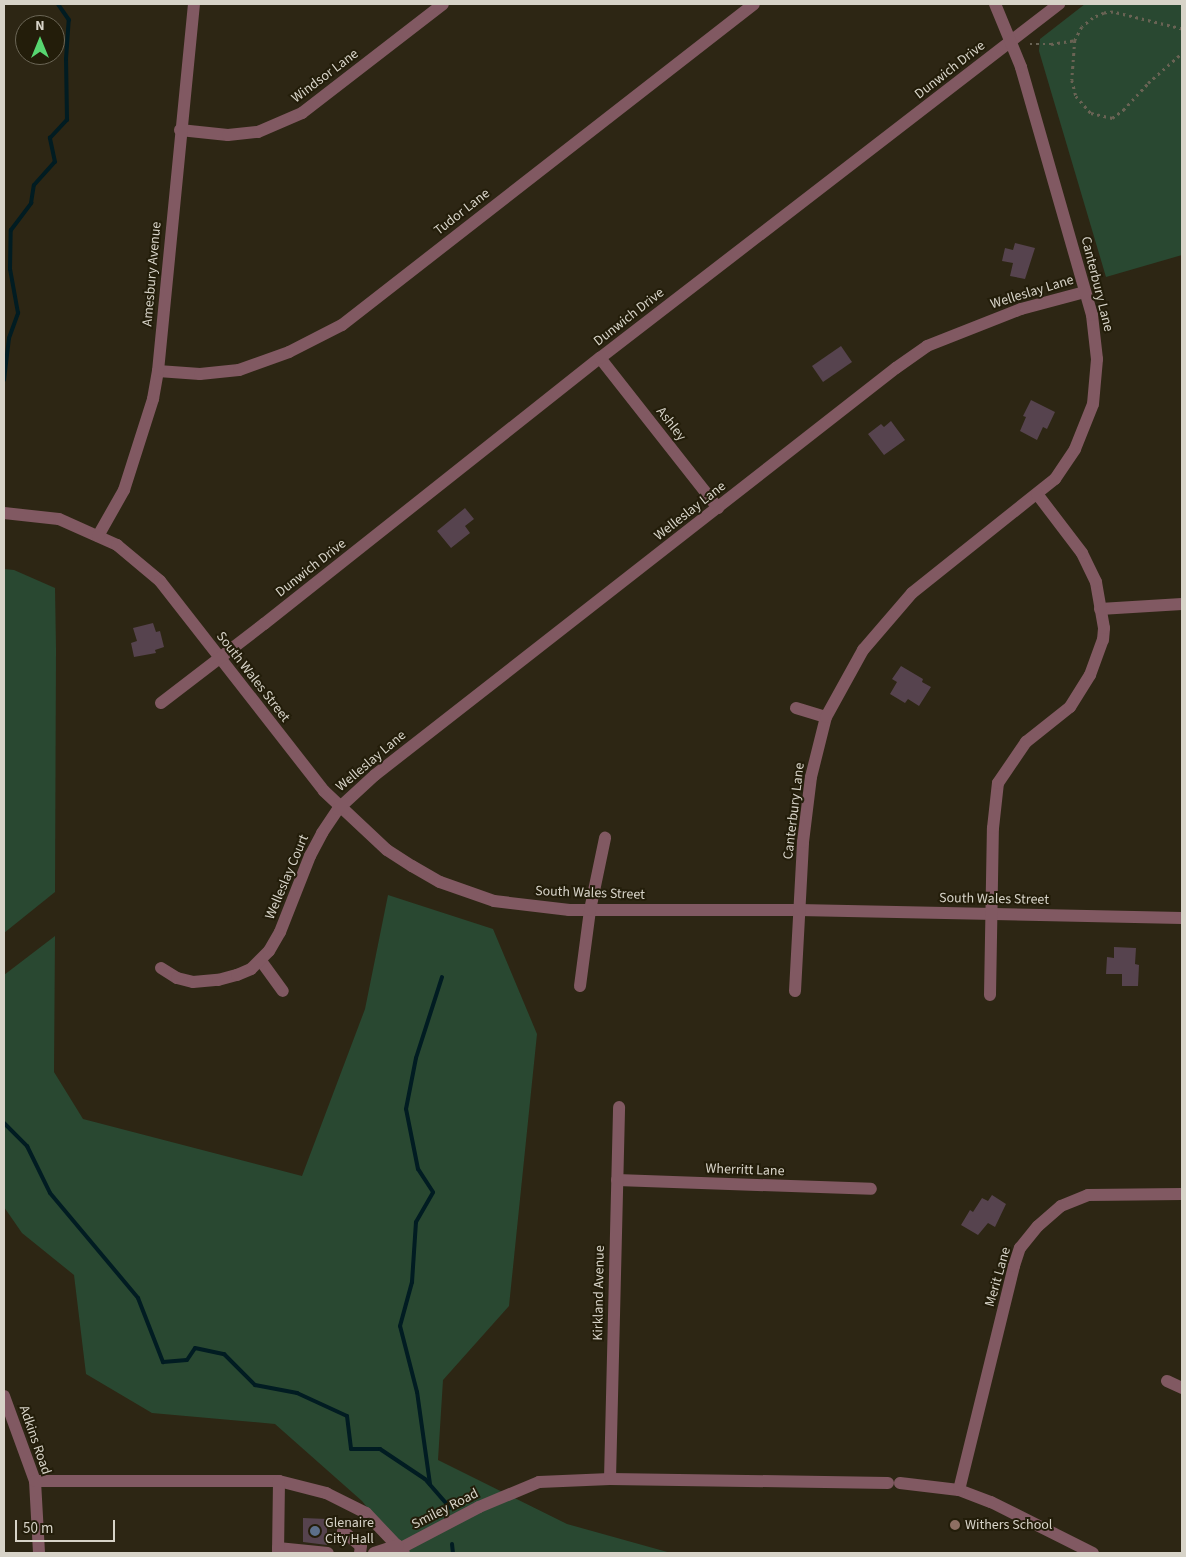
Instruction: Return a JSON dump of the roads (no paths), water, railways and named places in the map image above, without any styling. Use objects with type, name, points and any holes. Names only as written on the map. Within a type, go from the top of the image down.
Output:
[{"type":"street","name":"Amesbury Avenue","points":[[98,536],[124,490],[153,399],[158,371],[180,130],[194,4]]},
{"type":"street","name":"Windsor Lane","points":[[180,130],[228,135],[258,132],[302,113],[443,4]]},
{"type":"street","name":"Tudor Lane","points":[[158,371],[200,374],[239,370],[289,352],[342,324],[754,4]]},
{"type":"street","name":"Canterbury Lane","points":[[795,991],[803,842],[811,778],[826,717],[863,650],[912,593],[992,527],[1038,494],[1055,479],[1075,449],[1093,404],[1097,382],[1096,337],[1085,292],[1021,67],[995,4]]},
{"type":"street","name":"Dunwich Drive","points":[[161,703],[600,358],[1059,4]]},
{"type":"street","name":"Welleslay Lane","points":[[341,806],[375,775],[896,368],[927,346],[1021,309],[1085,292]]},
{"type":"street","name":"Ashley","points":[[600,358],[718,508]]},
{"type":"street","points":[[990,995],[993,828],[998,783],[1026,742],[1070,707],[1090,676],[1103,640],[1104,628],[1096,582],[1082,553],[1038,494]]},
{"type":"street","name":"South Wales Street","points":[[4,513],[60,519],[117,545],[160,581],[324,791],[387,850],[440,882],[494,901],[568,910],[799,910],[1182,918]]},
{"type":"street","points":[[1100,608],[1182,604]]},
{"type":"street","points":[[796,708],[826,717]]},
{"type":"street","name":"Welleslay Court","points":[[161,968],[177,978],[193,982],[237,976],[261,961],[280,932],[290,911],[310,856],[322,833],[341,806]]},
{"type":"street","points":[[580,986],[590,910],[606,838]]},
{"type":"street","points":[[261,961],[284,991]]},
{"type":"street","name":"Kirkland Avenue","points":[[610,1479],[619,1107]]},
{"type":"street","name":"Wherritt Lane","points":[[617,1180],[871,1189]]},
{"type":"street","name":"Merit Lane","points":[[959,1490],[1020,1248],[1038,1226],[1062,1206],[1088,1195],[1182,1194]]},
{"type":"street","points":[[1167,1381],[1182,1388]]},
{"type":"street","name":"Adkins Road","points":[[4,1396],[35,1481],[39,1553]]},
{"type":"street","name":"Smiley Road","points":[[374,1553],[401,1549],[479,1506],[539,1482],[610,1479],[894,1483],[959,1490],[991,1502],[1093,1553]]},
{"type":"street","points":[[35,1481],[279,1481],[326,1493],[366,1513],[401,1549]]},
{"type":"street","points":[[279,1481],[278,1551],[328,1553]]},
{"type":"street","points":[[343,1531],[361,1546],[360,1553]]},
{"type":"waterway","points":[[4,380],[9,338],[18,313],[10,269],[11,230],[31,203],[34,185],[55,162],[50,138],[67,120],[66,59],[69,20],[58,4]]},
{"type":"waterway","points":[[430,1484],[417,1392],[400,1326],[412,1282],[416,1222],[433,1192],[418,1169],[406,1109],[416,1058],[442,977]]},
{"type":"waterway","points":[[4,1123],[27,1146],[50,1193],[138,1298],[163,1362],[187,1360],[195,1348],[224,1354],[255,1385],[297,1393],[347,1416],[351,1449],[380,1449],[425,1479],[450,1508]]},
{"type":"waterway","points":[[452,1544],[453,1553]]},
{"type":"place","name":"Withers School","points":[[955,1525]]},
{"type":"place","name":"Glenaire City Hall","points":[[315,1531]]}]
